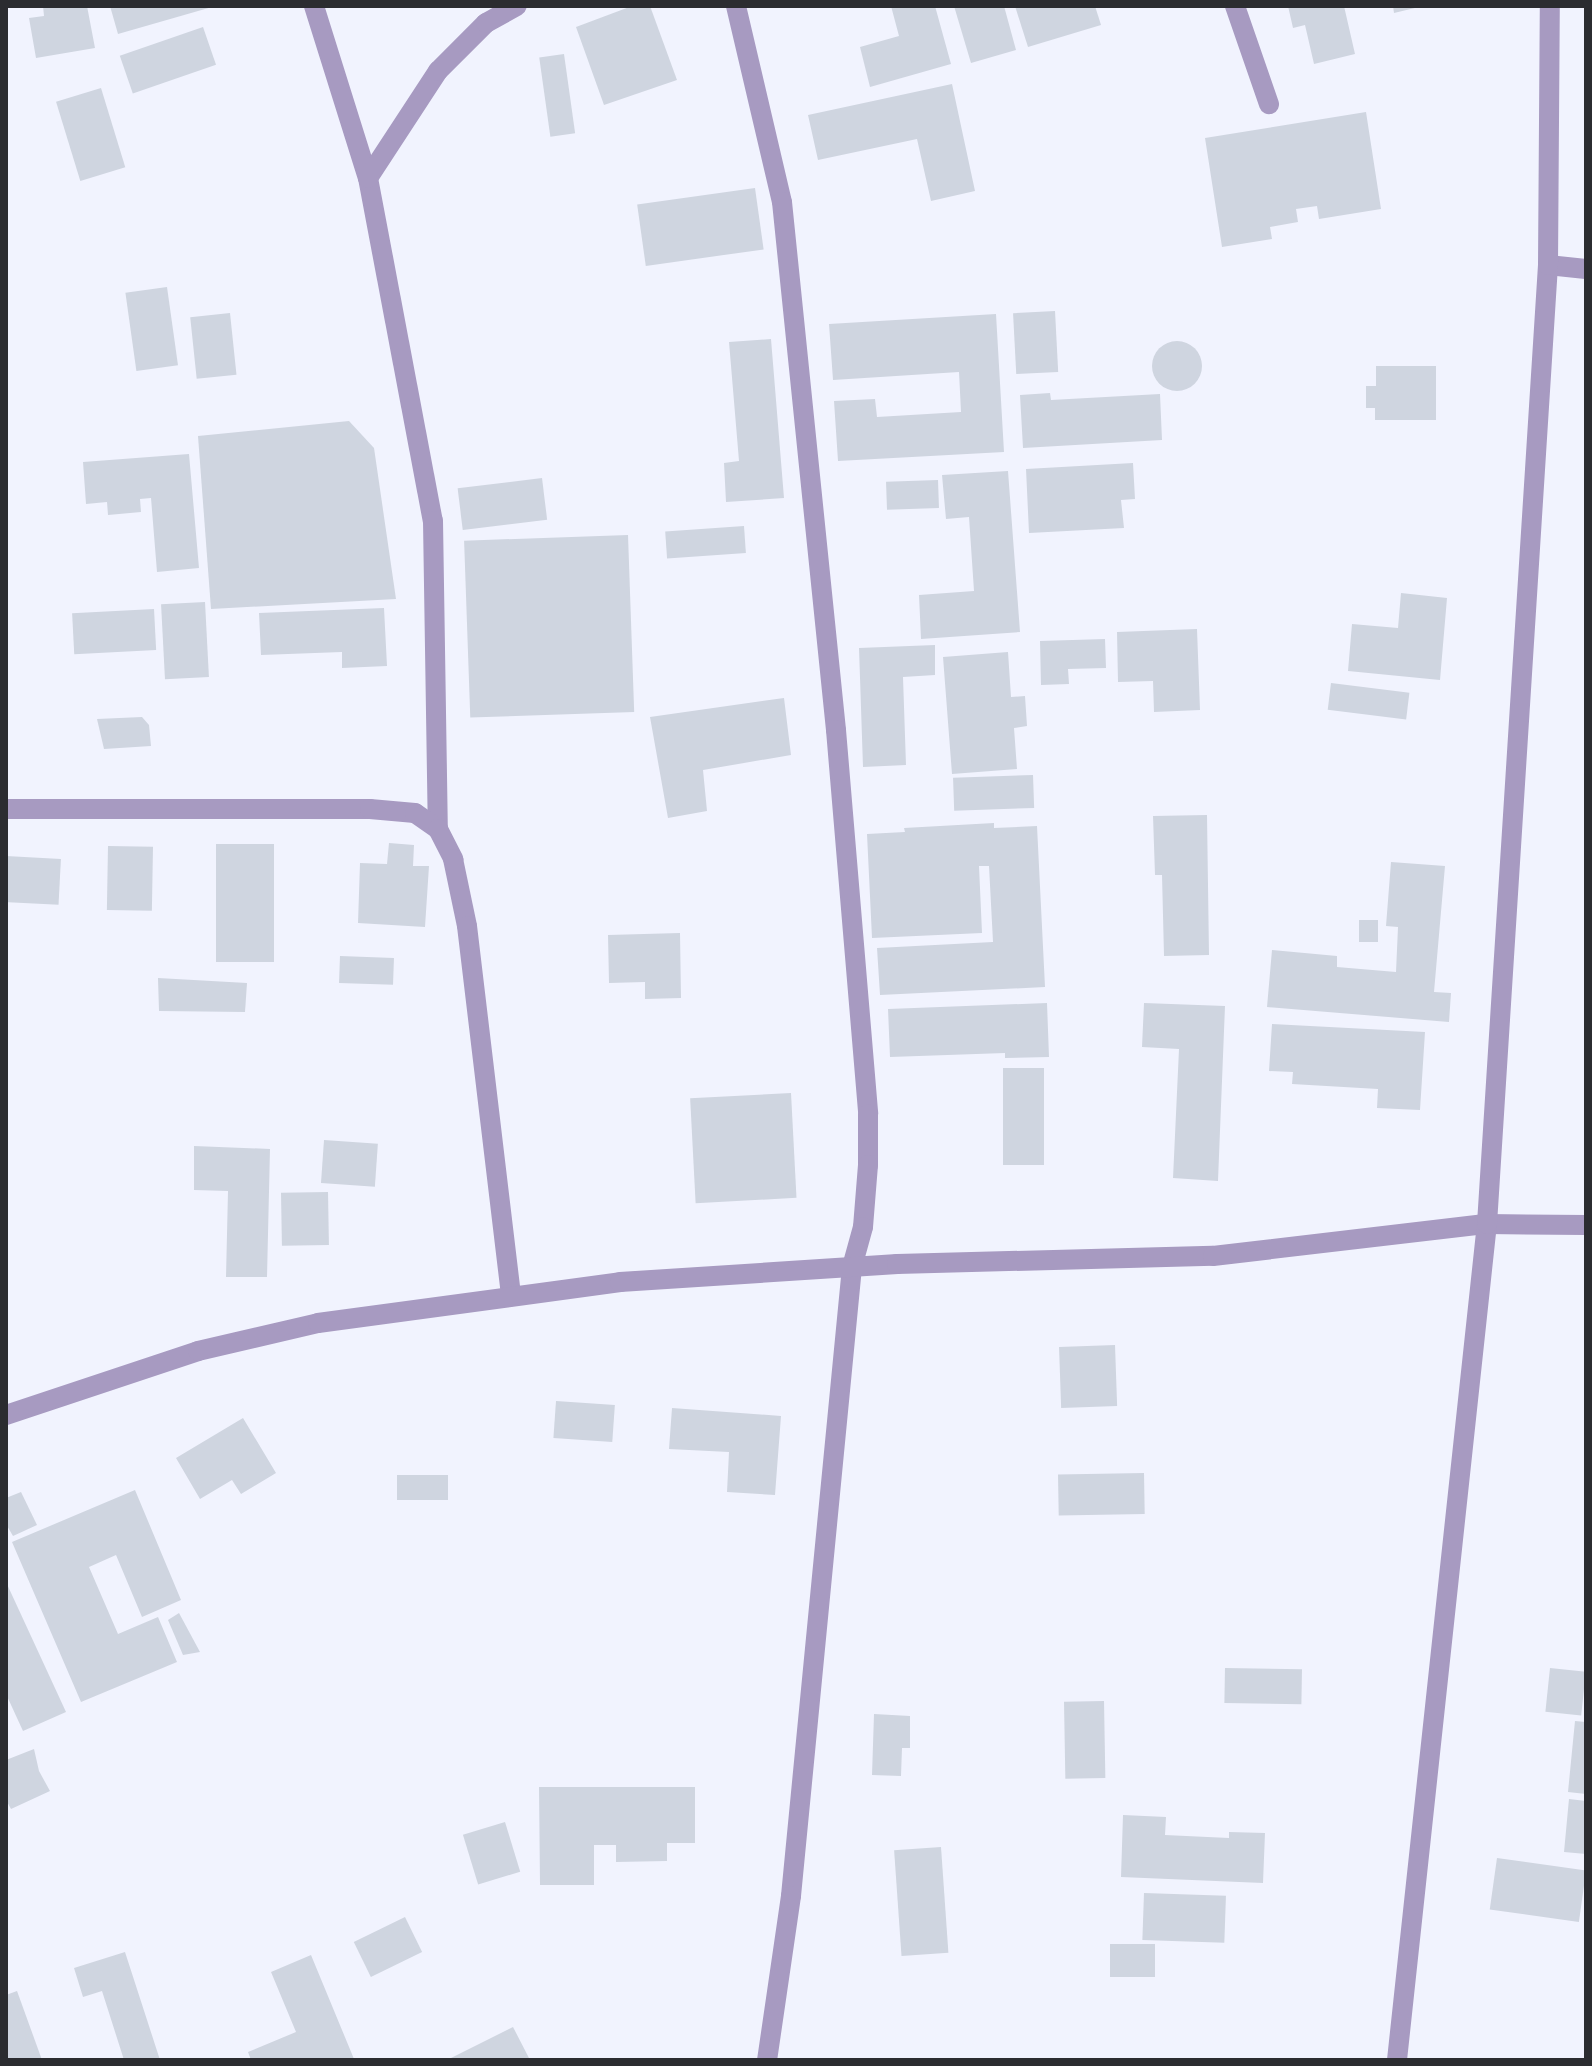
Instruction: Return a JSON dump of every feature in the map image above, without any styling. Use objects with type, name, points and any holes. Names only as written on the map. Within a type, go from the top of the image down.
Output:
[{"type":"street","points":[[314,6],[368,178],[433,521],[438,829],[453,859],[467,926],[511,1296]]},
{"type":"street","points":[[368,178],[438,71],[486,23],[517,6]]},
{"type":"street","points":[[736,6],[782,202],[836,730],[868,1114],[863,1227],[852,1267],[791,1896],[767,2060]]},
{"type":"street","points":[[1235,6],[1269,104]]},
{"type":"street","points":[[1397,2060],[1487,1224],[1548,265],[1550,6]]},
{"type":"street","points":[[1548,265],[1586,269]]},
{"type":"street","points":[[6,809],[370,809],[415,813],[438,829]]},
{"type":"street","points":[[6,1415],[212,1348],[318,1323],[620,1282],[852,1267],[1213,1256],[1487,1224],[1586,1225]]},
{"type":"building","points":[[43,6],[87,6],[95,48],[36,58],[29,18],[44,16]]},
{"type":"building","points":[[110,6],[212,6],[212,7],[118,34]]},
{"type":"building","points":[[632,6],[650,6],[677,80],[604,105],[576,27]]},
{"type":"building","points":[[891,6],[935,6],[951,64],[870,87],[860,47],[899,36]]},
{"type":"building","points":[[954,6],[1004,6],[1016,50],[971,63]]},
{"type":"building","points":[[1015,6],[1095,6],[1101,25],[1028,47]]},
{"type":"building","points":[[1288,6],[1344,6],[1355,54],[1314,64],[1305,25],[1293,28]]},
{"type":"building","points":[[1393,6],[1419,6],[1419,7],[1394,13]]},
{"type":"building","points":[[203,27],[216,65],[133,93],[120,56]]},
{"type":"building","points":[[564,54],[575,133],[550,137],[539,57]]},
{"type":"building","points":[[952,84],[975,191],[931,201],[917,139],[818,160],[808,115]]},
{"type":"building","points":[[101,88],[125,167],[80,181],[56,102]]},
{"type":"building","points":[[1366,112],[1381,209],[1319,219],[1317,206],[1296,209],[1298,222],[1270,227],[1272,239],[1222,247],[1205,138]]},
{"type":"building","points":[[755,188],[764,249],[646,266],[637,205]]},
{"type":"building","points":[[167,287],[178,365],[136,371],[125,293]]},
{"type":"building","points":[[1055,311],[1058,372],[1016,374],[1013,313]]},
{"type":"building","points":[[230,313],[236,375],[197,379],[190,317]]},
{"type":"building","points":[[996,314],[1004,452],[838,461],[834,401],[875,399],[877,417],[961,412],[959,372],[833,380],[829,324]]},
{"type":"building","points":[[771,339],[784,498],[726,502],[724,463],[739,461],[729,342]]},
{"type":"building","points":[[1167,342],[1187,342],[1201,356],[1201,376],[1187,390],[1167,390],[1153,376],[1153,356]]},
{"type":"building","points":[[1376,366],[1436,366],[1436,420],[1375,420],[1375,408],[1366,408],[1366,386],[1376,386]]},
{"type":"building","points":[[1050,393],[1051,400],[1160,394],[1162,440],[1023,448],[1020,395]]},
{"type":"building","points":[[349,421],[374,448],[396,599],[211,609],[198,436]]},
{"type":"building","points":[[189,454],[199,568],[157,572],[151,498],[140,499],[141,512],[108,515],[107,502],[86,504],[83,462]]},
{"type":"building","points":[[1133,463],[1135,499],[1121,500],[1124,528],[1029,533],[1026,469]]},
{"type":"building","points":[[1008,471],[1020,632],[921,639],[919,595],[974,591],[969,517],[946,519],[942,475]]},
{"type":"building","points":[[542,478],[547,520],[463,530],[458,488]]},
{"type":"building","points":[[938,480],[939,508],[887,510],[886,482]]},
{"type":"building","points":[[744,526],[746,553],[667,558],[665,532]]},
{"type":"building","points":[[628,535],[634,712],[470,718],[464,541]]},
{"type":"building","points":[[1401,593],[1447,598],[1440,680],[1348,671],[1352,624],[1398,628]]},
{"type":"building","points":[[205,602],[209,677],[165,679],[161,604]]},
{"type":"building","points":[[384,608],[387,666],[342,668],[342,652],[261,655],[259,613]]},
{"type":"building","points":[[154,609],[156,650],[74,654],[72,613]]},
{"type":"building","points":[[1197,629],[1200,710],[1154,712],[1153,681],[1118,682],[1117,632]]},
{"type":"building","points":[[1105,639],[1106,668],[1068,669],[1069,684],[1041,685],[1040,641]]},
{"type":"building","points":[[935,645],[935,675],[903,677],[906,765],[863,767],[859,648]]},
{"type":"building","points":[[1008,652],[1011,697],[1025,696],[1027,726],[1014,728],[1017,769],[952,774],[943,657]]},
{"type":"building","points":[[1331,683],[1409,693],[1406,719],[1328,710]]},
{"type":"building","points":[[784,698],[791,755],[703,770],[707,811],[668,818],[650,717]]},
{"type":"building","points":[[142,717],[149,725],[151,746],[104,749],[97,719]]},
{"type":"building","points":[[1033,775],[1034,808],[954,811],[953,778]]},
{"type":"building","points":[[1207,815],[1209,955],[1164,956],[1162,875],[1155,875],[1153,816]]},
{"type":"building","points":[[994,823],[994,828],[1037,826],[1045,987],[880,995],[877,948],[993,942],[989,866],[979,866],[982,933],[872,938],[867,834],[905,832],[904,828]]},
{"type":"building","points":[[389,843],[414,845],[413,866],[429,866],[425,927],[358,923],[360,863],[387,864]]},
{"type":"building","points":[[216,844],[274,844],[274,962],[216,962]]},
{"type":"building","points":[[108,846],[153,847],[152,911],[107,910]]},
{"type":"building","points":[[6,856],[61,859],[59,905],[6,902]]},
{"type":"building","points":[[1391,862],[1445,866],[1434,992],[1451,993],[1449,1022],[1267,1007],[1272,950],[1337,956],[1337,967],[1396,972],[1398,927],[1386,926]]},
{"type":"building","points":[[1359,920],[1378,920],[1378,942],[1359,942]]},
{"type":"building","points":[[680,933],[681,998],[645,999],[645,982],[609,983],[608,935]]},
{"type":"building","points":[[340,956],[394,958],[393,985],[339,983]]},
{"type":"building","points":[[158,978],[247,983],[245,1012],[159,1011]]},
{"type":"building","points":[[1047,1003],[1049,1057],[1005,1058],[1005,1053],[890,1057],[888,1009]]},
{"type":"building","points":[[1144,1003],[1225,1006],[1218,1181],[1173,1178],[1179,1049],[1142,1047]]},
{"type":"building","points":[[1272,1024],[1425,1032],[1420,1110],[1377,1108],[1378,1089],[1292,1084],[1293,1072],[1269,1071]]},
{"type":"building","points":[[1003,1068],[1044,1068],[1044,1165],[1003,1165]]},
{"type":"building","points":[[791,1093],[796,1198],[696,1203],[690,1098]]},
{"type":"building","points":[[324,1140],[378,1144],[375,1187],[321,1183]]},
{"type":"building","points":[[194,1146],[270,1149],[267,1277],[226,1277],[228,1191],[194,1190]]},
{"type":"building","points":[[328,1192],[329,1245],[282,1246],[281,1193]]},
{"type":"building","points":[[1115,1345],[1117,1406],[1061,1408],[1059,1347]]},
{"type":"building","points":[[556,1401],[615,1405],[612,1442],[553,1438]]},
{"type":"building","points":[[672,1408],[781,1416],[775,1495],[727,1492],[729,1452],[669,1449]]},
{"type":"building","points":[[243,1418],[276,1473],[241,1494],[232,1480],[200,1499],[176,1458]]},
{"type":"building","points":[[1144,1473],[1145,1514],[1059,1515],[1058,1475]]},
{"type":"building","points":[[397,1475],[448,1475],[448,1500],[397,1500]]},
{"type":"building","points":[[135,1490],[181,1600],[142,1617],[116,1555],[89,1567],[118,1634],[158,1617],[177,1662],[81,1702],[12,1542]]},
{"type":"building","points":[[21,1492],[37,1525],[13,1536],[6,1524],[6,1498]]},
{"type":"building","points":[[6,1582],[66,1712],[23,1731],[6,1694]]},
{"type":"building","points":[[179,1613],[200,1652],[183,1655],[168,1620]]},
{"type":"building","points":[[1225,1668],[1302,1669],[1301,1704],[1224,1703]]},
{"type":"building","points":[[1550,1668],[1586,1672],[1581,1716],[1545,1712]]},
{"type":"building","points":[[1104,1701],[1105,1778],[1065,1779],[1064,1702]]},
{"type":"building","points":[[874,1714],[910,1716],[910,1748],[902,1748],[901,1776],[872,1775]]},
{"type":"building","points":[[1575,1721],[1586,1722],[1586,1794],[1568,1792]]},
{"type":"building","points":[[34,1749],[39,1771],[50,1791],[11,1809],[6,1800],[6,1760]]},
{"type":"building","points":[[539,1787],[695,1787],[695,1843],[667,1843],[667,1861],[616,1862],[616,1845],[594,1845],[594,1885],[540,1885]]},
{"type":"building","points":[[1569,1799],[1586,1801],[1586,1854],[1564,1852]]},
{"type":"building","points":[[1123,1815],[1166,1817],[1165,1835],[1229,1838],[1229,1832],[1265,1833],[1263,1883],[1121,1877]]},
{"type":"building","points":[[505,1822],[520,1872],[478,1885],[463,1835]]},
{"type":"building","points":[[941,1847],[948,1953],[902,1956],[894,1850]]},
{"type":"building","points":[[1497,1858],[1586,1871],[1579,1922],[1490,1909]]},
{"type":"building","points":[[1144,1893],[1226,1896],[1224,1943],[1142,1940]]},
{"type":"building","points":[[405,1917],[422,1952],[371,1977],[354,1942]]},
{"type":"building","points":[[1110,1944],[1155,1944],[1155,1977],[1110,1977]]},
{"type":"building","points":[[125,1952],[160,2060],[124,2060],[102,1991],[83,1997],[74,1968]]},
{"type":"building","points":[[311,1955],[354,2059],[251,2060],[248,2052],[296,2032],[271,1972]]},
{"type":"building","points":[[17,1991],[42,2060],[6,2060],[6,1995]]},
{"type":"building","points":[[513,2027],[530,2060],[447,2060]]}]
